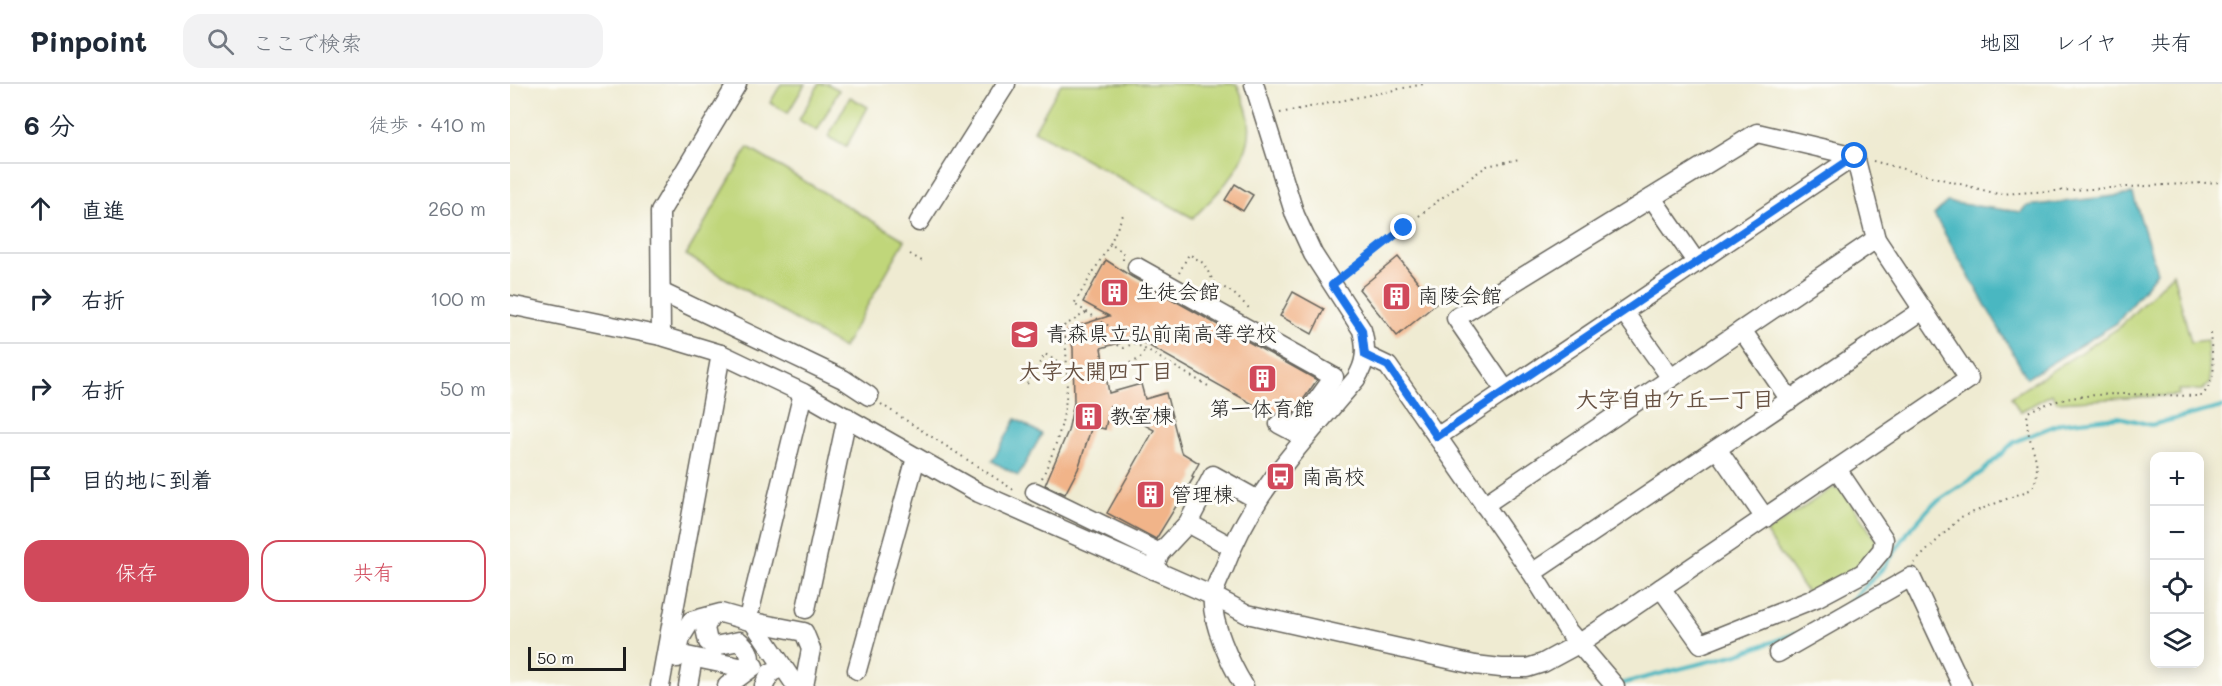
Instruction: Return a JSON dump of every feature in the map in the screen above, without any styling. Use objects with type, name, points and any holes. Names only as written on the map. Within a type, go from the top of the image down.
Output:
[{"type":"street","points":[[661,336],[660,212],[737,84]]},
{"type":"street","points":[[919,222],[1005,84]]},
{"type":"street","points":[[1254,84],[1295,215],[1332,285],[1362,330],[1365,355],[1363,368],[1356,379],[1294,432],[1279,424]]},
{"type":"street","points":[[1506,391],[1456,318],[1757,133],[1855,156]]},
{"type":"street","points":[[1028,493],[1075,512],[1213,596],[1247,614],[1475,665],[1527,668],[1559,656],[1970,379],[1876,239],[1855,156]]},
{"type":"street","points":[[1437,437],[1855,156]]},
{"type":"street","points":[[1652,198],[1697,263]]},
{"type":"street","points":[[1484,505],[1876,239]]},
{"type":"street","points":[[1137,267],[1334,377],[1319,410],[1275,473],[1232,547],[1213,596],[1218,627],[1234,670],[1244,686]]},
{"type":"street","points":[[661,292],[843,380],[869,396]]},
{"type":"street","points":[[510,305],[661,336],[722,354],[803,393],[980,493],[1066,531],[1156,561]]},
{"type":"street","points":[[1532,573],[1923,310]]},
{"type":"street","points":[[1624,312],[1671,378]]},
{"type":"street","points":[[1742,330],[1790,400]]},
{"type":"street","points":[[660,686],[722,354]]},
{"type":"street","points":[[1365,355],[1388,366],[1532,573],[1568,631],[1615,686]]},
{"type":"street","points":[[796,686],[751,616],[803,393]]},
{"type":"street","points":[[806,609],[847,417]]},
{"type":"street","points":[[1717,449],[1765,518]]},
{"type":"street","points":[[857,670],[916,458]]},
{"type":"street","points":[[1661,588],[1701,644],[1816,598],[1863,573],[1882,550],[1884,539],[1836,469]]},
{"type":"street","points":[[1156,561],[1188,523],[1213,475],[1258,500]]},
{"type":"street","points":[[1066,531],[1075,512]]},
{"type":"street","points":[[1188,523],[1232,547]]},
{"type":"street","points":[[1778,653],[1911,577],[1962,686]]},
{"type":"street","points":[[688,686],[681,637],[691,621],[721,613],[751,616],[804,632],[811,650],[804,686]]},
{"type":"street","points":[[711,616],[705,628],[708,642],[715,646],[739,641],[747,647],[752,659],[746,676]]},
{"type":"street","points":[[685,656],[720,675],[746,676],[778,660]]},
{"type":"street","points":[[672,686],[685,656]]},
{"type":"street","points":[[764,686],[778,660]]},
{"type":"path","points":[[1264,116],[1424,84]]},
{"type":"path","points":[[1855,156],[1998,194],[2222,182]]},
{"type":"path","points":[[1332,285],[1440,199],[1487,166],[1519,159]]},
{"type":"path","points":[[1123,215],[1110,244],[1074,304],[1112,328],[1118,345],[1124,348],[1134,344],[1210,387]]},
{"type":"path","points":[[1110,244],[1123,252],[1123,259],[1137,267]]},
{"type":"path","points":[[910,254],[922,261]]},
{"type":"path","points":[[1172,286],[1189,254],[1203,263],[1214,282],[1233,292],[1250,310]]},
{"type":"path","points":[[869,396],[1028,493],[1059,440],[1066,409],[1069,375],[1064,326],[1087,312]]},
{"type":"path","points":[[1911,577],[1912,565],[1961,517],[2032,489],[2036,482],[2038,462],[2025,422],[2028,412],[2043,404],[2078,396],[2202,396],[2213,383],[2210,332]]},
{"type":"path","points":[[1106,363],[1127,364],[1140,359],[1145,350]]},
{"type":"path","points":[[1027,384],[1045,354],[1056,361],[1069,375]]},
{"type":"green space","points":[[781,84],[805,84],[788,113],[770,103]]},
{"type":"green space","points":[[819,84],[828,84],[839,90],[817,131],[799,120]]},
{"type":"green space","points":[[1061,84],[1237,84],[1245,103],[1250,130],[1242,159],[1224,185],[1193,218],[1034,131]]},
{"type":"green space","points":[[850,97],[868,107],[846,147],[828,137]]},
{"type":"green space","points":[[748,148],[905,240],[843,348],[686,255]]},
{"type":"green space","points":[[2173,273],[2191,342],[2207,340],[2210,383],[2202,390],[2178,390],[2179,395],[2057,402],[2052,394],[2020,412],[2011,397],[2120,327]]},
{"type":"green space","points":[[1832,488],[1842,490],[1878,543],[1852,571],[1808,594],[1766,533]]},
{"type":"water","points":[[2133,194],[2157,272],[2117,323],[2027,378],[1934,215],[1947,202],[2021,212],[2026,206]]},
{"type":"water","points":[[1016,419],[1042,434],[1018,476],[992,461]]},
{"type":"building","points":[[1235,184],[1253,195],[1243,211],[1225,200]]},
{"type":"building","name":"南陵会館","points":[[1398,257],[1436,304],[1397,336],[1359,289]]},
{"type":"building","points":[[1106,260],[1132,277],[1317,380],[1291,417],[1279,413],[1272,415],[1130,335],[1126,341],[1101,348],[1109,393],[1141,384],[1145,399],[1166,393],[1181,452],[1199,463],[1192,476],[1194,477],[1156,539],[1107,513],[1154,430],[1110,406],[1105,429],[1092,426],[1078,469],[1065,494],[1045,485],[1068,431],[1074,403],[1073,348],[1068,329],[1109,316],[1083,302]]},
{"type":"building","points":[[1293,292],[1324,309],[1312,334],[1280,316]]},
{"type":"waterway","points":[[1850,602],[1884,567],[1908,532],[1932,505],[1982,472],[2014,442],[2061,423],[2119,417],[2151,425],[2222,407]]},
{"type":"waterway","points":[[1620,684],[1738,654],[1795,634]]},
{"type":"place","name":"生徒会館","points":[[1115,292]]},
{"type":"place","name":"南陵会館","points":[[1397,296]]},
{"type":"place","name":"青森県立弘前南高等学校","points":[[1025,334]]},
{"type":"place","name":"第一体育館","points":[[1262,378]]},
{"type":"place","name":"教室棟","points":[[1089,416]]},
{"type":"place","name":"南高校","points":[[1281,477]]},
{"type":"place","name":"管理棟","points":[[1150,495]]},
{"type":"district","name":"大字大開四丁目","points":[[1096,371]]},
{"type":"district","name":"大字自由ケ丘一丁目","points":[[1675,399]]},
{"type":"route","points":[[1404,228],[1332,285],[1362,330],[1366,343],[1365,355],[1388,366],[1437,437],[1855,156]]}]
